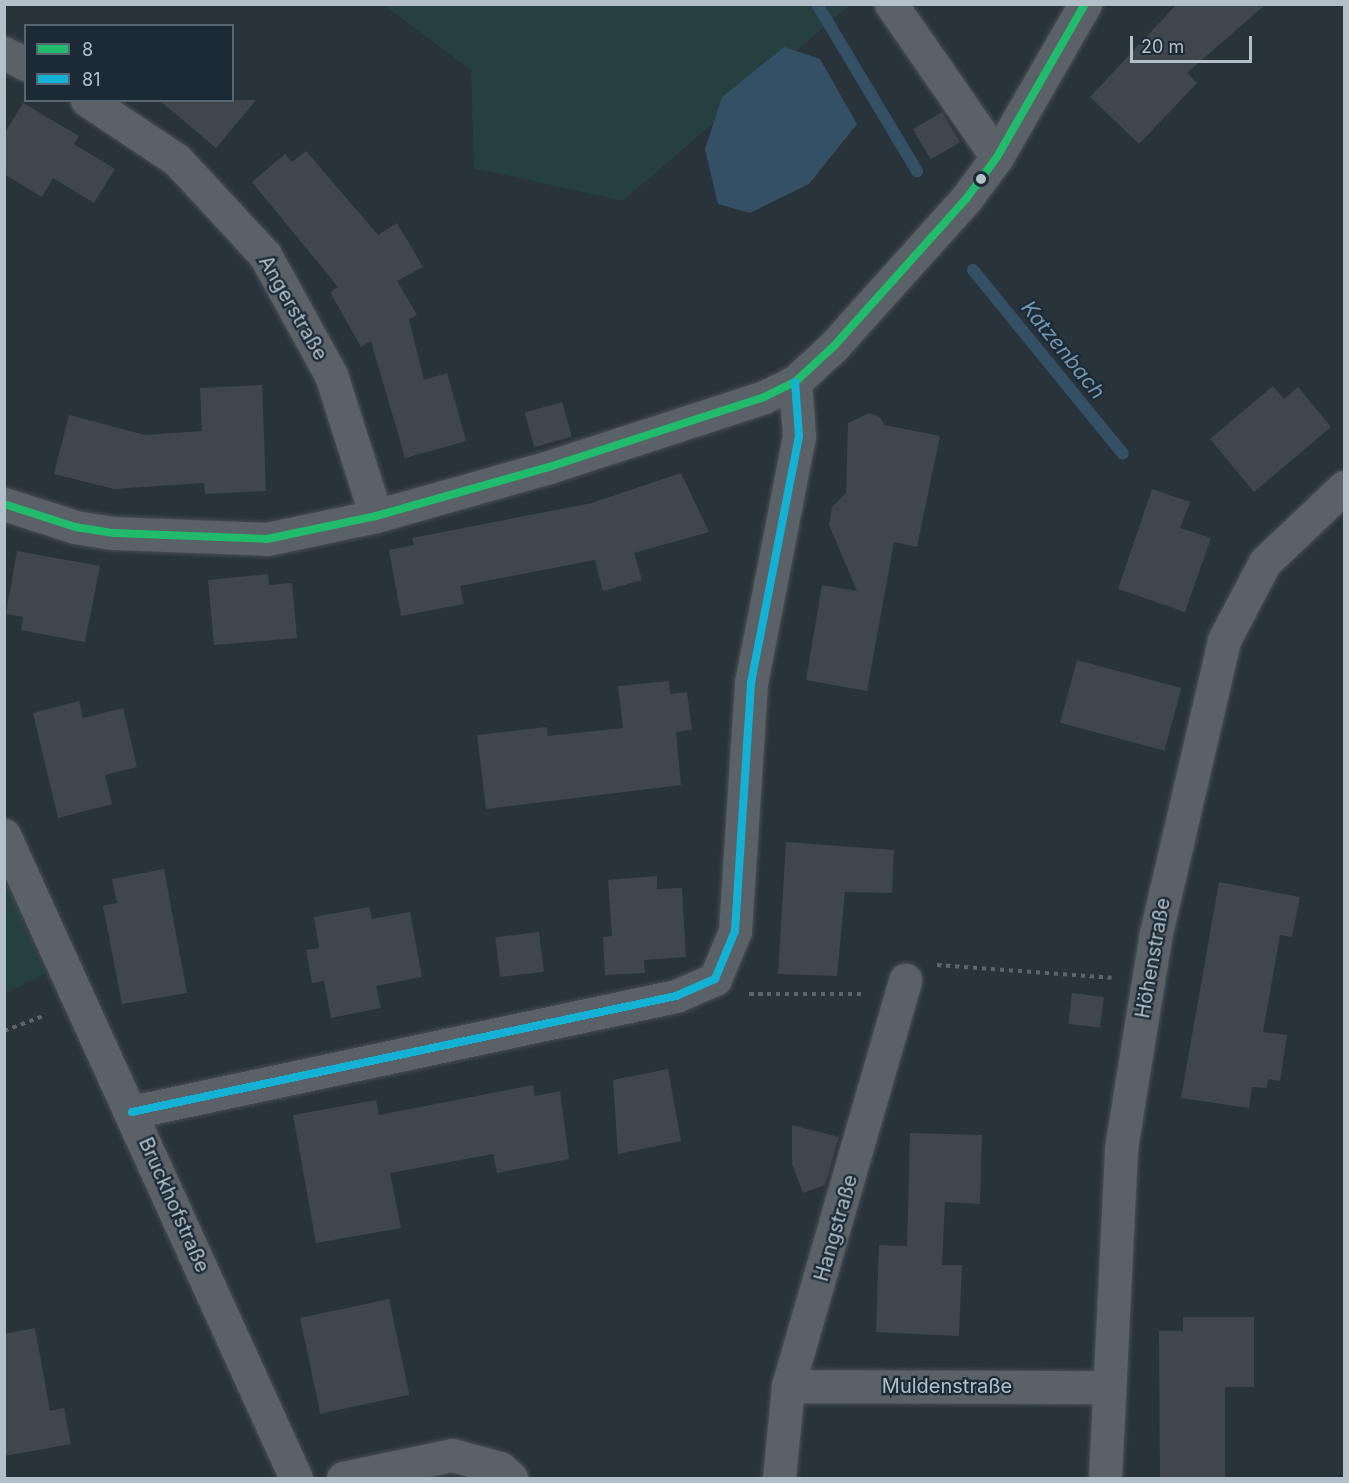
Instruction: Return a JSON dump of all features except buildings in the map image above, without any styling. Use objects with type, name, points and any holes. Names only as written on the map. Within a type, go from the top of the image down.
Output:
[{"type":"street","points":[[891,4],[997,157]]},
{"type":"street","points":[[4,504],[75,527],[219,539],[267,539],[376,516],[739,407],[795,382],[911,267],[997,157],[1085,4]]},
{"type":"street","points":[[4,53],[24,63]]},
{"type":"street","name":"Angerstraße","points":[[90,102],[177,160],[265,255],[331,375],[376,516]]},
{"type":"street","points":[[132,1112],[676,996],[715,979],[735,931],[751,683],[799,436],[795,382]]},
{"type":"street","name":"Höhenstraße","points":[[1105,1479],[1106,1387],[1121,1148],[1156,933],[1224,640],[1265,562],[1344,487]]},
{"type":"street","name":"Bruckhofstraße","points":[[4,835],[132,1112],[296,1479]]},
{"type":"street","name":"Hangstraße","points":[[779,1479],[788,1386],[905,980]]},
{"type":"street","name":"Muldenstraße","points":[[788,1386],[1106,1387]]},
{"type":"street","points":[[343,1479],[452,1455],[500,1468],[511,1479]]},
{"type":"green space","points":[[851,4],[623,201],[474,168],[471,70],[384,5]]},
{"type":"green space","points":[[4,877],[46,973],[5,994],[4,994]]},
{"type":"water","points":[[784,47],[820,59],[857,124],[809,184],[750,213],[718,204],[705,149],[722,97]]},
{"type":"waterway","name":"Katzenbach","points":[[817,4],[917,171]]},
{"type":"waterway","name":"Katzenbach","points":[[973,270],[1123,454]]},
{"type":"transit line","name":"8","points":[[4,504],[75,527],[114,533],[267,539],[376,516],[546,468],[764,397],[795,382],[834,346],[966,199],[997,157],[1085,4]]},
{"type":"transit line","name":"81","points":[[132,1112],[676,996],[715,979],[735,931],[751,683],[799,436],[795,382]]}]
